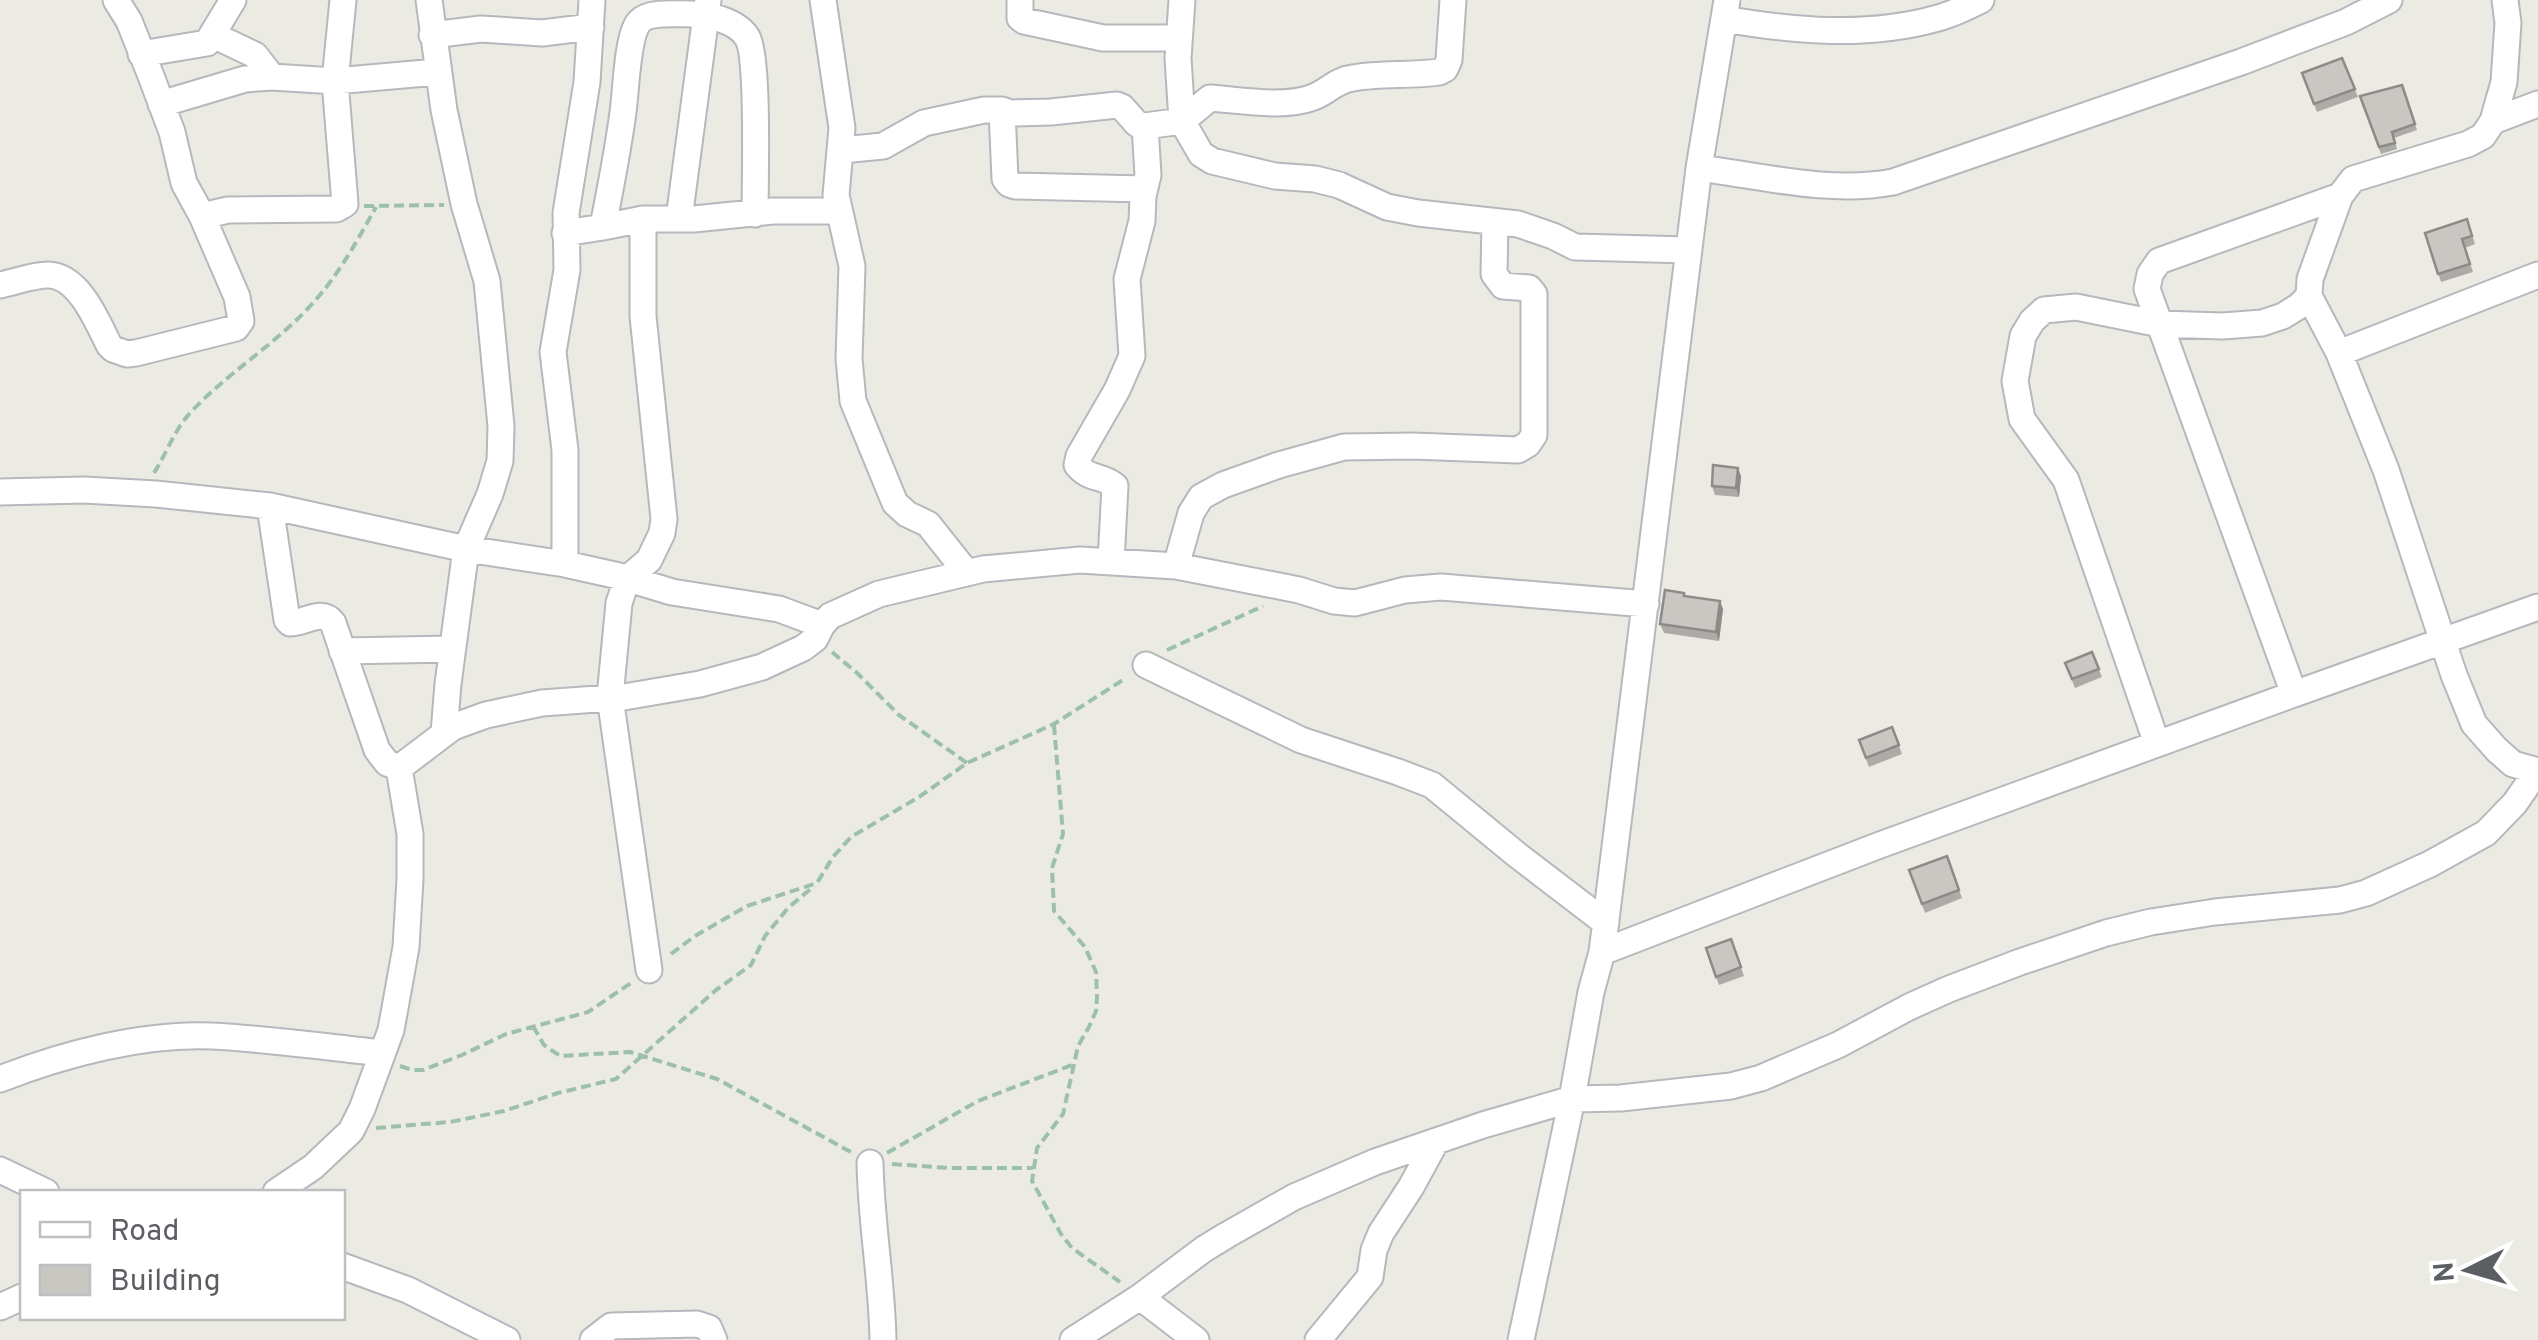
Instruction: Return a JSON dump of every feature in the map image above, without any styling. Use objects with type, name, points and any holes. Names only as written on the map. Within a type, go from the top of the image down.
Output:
[{"type":"street","points":[[0,285],[48,274],[60,277],[90,306],[109,346],[127,354],[204,338],[236,328],[241,320],[237,297],[184,183],[172,132],[123,10],[148,0]]},
{"type":"street","points":[[142,54],[209,41],[233,0]]},
{"type":"street","points":[[202,216],[228,210],[336,209],[345,204],[335,81],[343,0]]},
{"type":"street","points":[[429,0],[437,72],[464,204],[486,280],[501,426],[500,460],[466,548],[444,734]]},
{"type":"street","points":[[566,564],[565,450],[554,352],[567,270],[565,234],[587,82],[592,0]]},
{"type":"street","points":[[824,0],[842,128],[836,195],[852,266],[849,359],[853,401],[895,503],[928,524],[968,573]]},
{"type":"street","points":[[1020,0],[1020,18],[1024,21],[1104,38],[1179,38]]},
{"type":"street","points":[[1182,0],[1182,122],[1202,154],[1212,162],[1275,176],[1315,179],[1418,213],[1518,224],[1575,247],[1689,250]]},
{"type":"street","points":[[842,150],[882,146],[924,123],[976,111],[1051,112],[1116,105],[1136,124],[1145,126],[1182,122],[1210,98],[1296,101],[1316,96],[1346,79],[1442,71],[1449,60],[1453,0]]},
{"type":"street","points":[[1521,1340],[1572,1099],[1590,992],[1602,952],[1698,168],[1725,10],[1804,30],[1857,30],[1938,18],[1981,0]]},
{"type":"street","points":[[1698,168],[1816,184],[1867,187],[1894,182],[2241,62],[2346,22],[2389,0]]},
{"type":"street","points":[[1073,1340],[1204,1249],[1294,1197],[1375,1162],[1572,1099],[1621,1098],[1746,1082],[1808,1059],[1909,1007],[2020,962],[2167,919],[2340,900],[2366,893],[2486,834],[2537,771],[2513,764],[2474,724],[2386,470],[2339,352],[2309,296],[2310,279],[2340,196],[2353,179],[2468,144],[2483,136],[2493,121],[2504,82],[2508,24],[2504,0]]},
{"type":"street","points":[[720,10],[750,44],[755,214]]},
{"type":"street","points":[[680,219],[720,10]]},
{"type":"street","points":[[603,226],[638,22],[648,16],[720,10]]},
{"type":"street","points":[[432,35],[467,30],[535,34],[591,27]]},
{"type":"street","points":[[213,35],[255,55],[272,77]]},
{"type":"street","points":[[161,104],[245,79],[335,81],[437,72]]},
{"type":"street","points":[[2493,121],[2538,104]]},
{"type":"street","points":[[1002,110],[1005,179],[1009,184],[1144,188]]},
{"type":"street","points":[[1111,562],[1116,486],[1084,474],[1077,465],[1132,356],[1126,279],[1142,221],[1148,175],[1145,126]]},
{"type":"street","points":[[2294,694],[2148,289],[2150,274],[2160,261],[2340,196]]},
{"type":"street","points":[[565,234],[644,220],[839,211]]},
{"type":"street","points":[[644,220],[643,316],[664,519],[649,560],[627,578],[619,603],[610,697],[649,970]]},
{"type":"street","points":[[1176,566],[1200,496],[1223,484],[1344,447],[1518,450],[1528,444],[1534,435],[1534,294],[1529,288],[1503,286],[1494,274],[1495,222]]},
{"type":"street","points":[[2339,352],[2538,274]]},
{"type":"street","points":[[2157,744],[2066,480],[2022,419],[2015,381],[2024,336],[2044,310],[2076,307],[2160,324],[2223,326],[2283,316],[2309,296]]},
{"type":"street","points":[[0,492],[142,493],[270,506],[466,548],[566,564],[672,592],[779,609],[819,632]]},
{"type":"street","points":[[270,506],[287,620],[295,624],[322,615],[329,618],[377,750],[387,764],[399,768]]},
{"type":"street","points":[[399,768],[453,728],[486,716],[542,702],[624,697],[700,684],[762,667],[803,648],[830,616],[878,594],[968,573],[1080,560],[1176,566],[1355,603],[1405,590],[1441,586],[1646,604]]},
{"type":"street","points":[[1602,952],[1880,845],[2538,607]]},
{"type":"street","points":[[342,651],[452,649]]},
{"type":"street","points":[[1146,665],[1301,740],[1432,785],[1606,923]]},
{"type":"street","points":[[279,1190],[313,1166],[351,1131],[391,1030],[406,947],[410,879],[410,834],[399,768]]},
{"type":"street","points":[[0,1079],[43,1063],[141,1040],[210,1036],[382,1052]]},
{"type":"street","points":[[1318,1340],[1370,1276],[1381,1233],[1435,1143]]},
{"type":"street","points":[[870,1163],[883,1340]]},
{"type":"street","points":[[0,1170],[42,1190]]},
{"type":"street","points":[[345,1267],[408,1290],[506,1340]]},
{"type":"street","points":[[1140,1297],[1196,1340]]},
{"type":"street","points":[[593,1340],[611,1326],[697,1324],[708,1328],[714,1340]]},
{"type":"path","points":[[345,204],[464,204]]},
{"type":"path","points":[[142,493],[186,416],[312,305],[346,259],[376,207]]},
{"type":"path","points":[[351,1131],[450,1122],[616,1079],[716,990],[752,965],[765,936],[788,908],[818,883],[851,837],[967,763],[1054,724],[1170,648],[1267,604]]},
{"type":"path","points":[[819,632],[899,715],[967,763]]},
{"type":"path","points":[[1054,724],[1063,834],[1052,868],[1054,911],[1085,947],[1096,972],[1096,1011],[1078,1046],[1063,1114],[1037,1148],[1032,1181],[1072,1248],[1140,1297]]},
{"type":"path","points":[[382,1052],[403,1068],[423,1070],[506,1034],[588,1012],[695,936],[747,906],[818,883]]},
{"type":"path","points":[[532,1026],[544,1045],[560,1056],[630,1052],[716,1079],[870,1163],[1032,1168]]},
{"type":"path","points":[[870,1163],[978,1101],[1073,1065]]},
{"type":"building","points":[[2342,58],[2355,89],[2314,104],[2302,73]]},
{"type":"building","points":[[2402,85],[2415,124],[2392,132],[2395,143],[2379,147],[2360,96]]},
{"type":"building","points":[[2467,219],[2472,236],[2462,239],[2470,264],[2438,274],[2425,233]]},
{"type":"building","points":[[1713,465],[1738,468],[1736,488],[1712,486]]},
{"type":"building","points":[[1665,590],[1720,601],[1716,632],[1660,624]]},
{"type":"building","points":[[2092,652],[2099,669],[2072,679],[2065,663]]},
{"type":"building","points":[[1892,727],[1899,745],[1866,758],[1859,740]]},
{"type":"building","points":[[1947,856],[1959,890],[1922,904],[1909,870]]},
{"type":"building","points":[[1731,939],[1741,967],[1716,977],[1706,948]]}]
